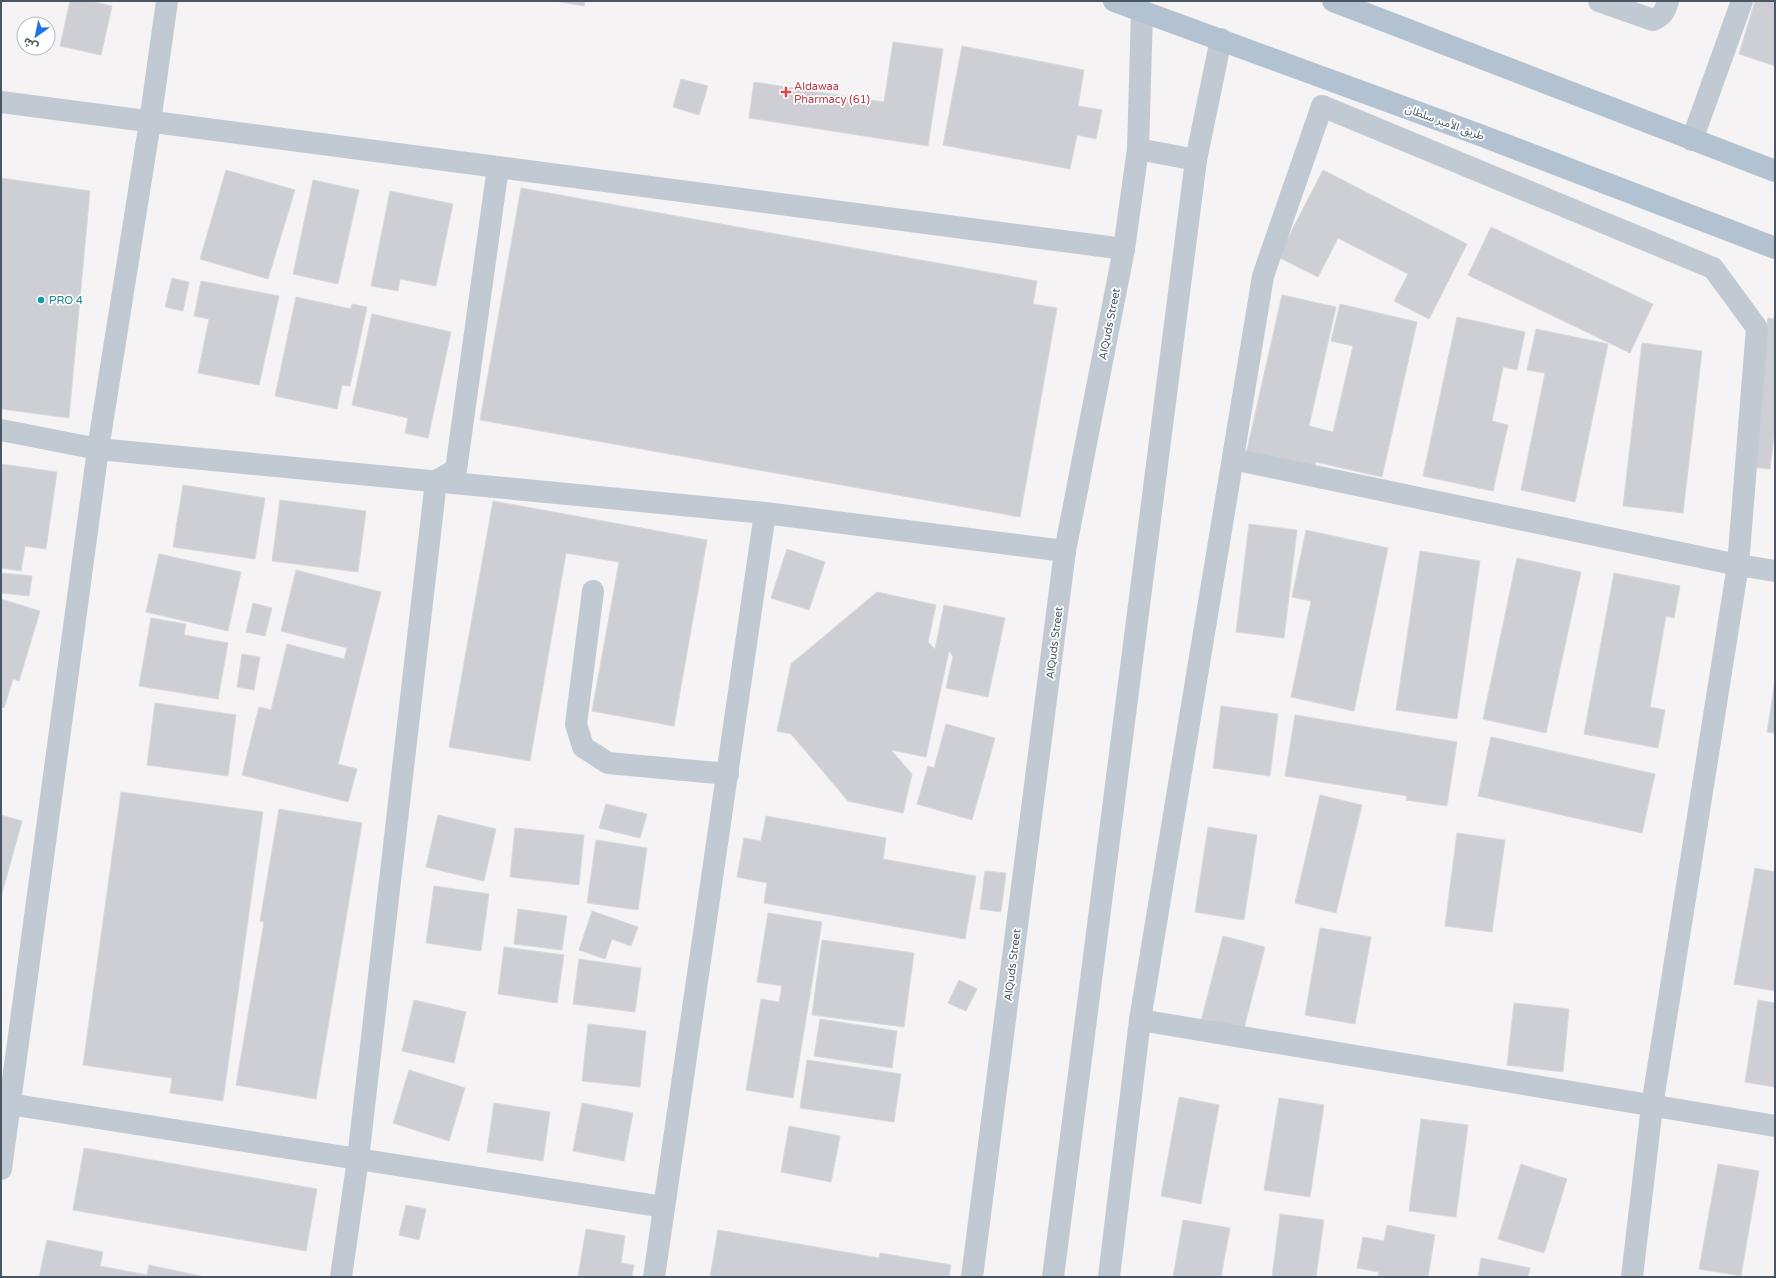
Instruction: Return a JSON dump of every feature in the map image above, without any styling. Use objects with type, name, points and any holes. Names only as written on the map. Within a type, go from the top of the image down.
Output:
[{"type":"main road","name":"طريق الأمير سلطان","points":[[1114,1],[1480,135],[1773,248]]},
{"type":"main road","points":[[1333,1],[1775,171]]},
{"type":"street","points":[[1,1170],[98,449],[150,122],[167,1]]},
{"type":"street","points":[[1599,1],[1653,20],[1660,17],[1664,12],[1668,1]]},
{"type":"street","points":[[1692,140],[1742,1]]},
{"type":"street","name":"AlQuds Street","points":[[972,1277],[1065,551],[1124,249],[1138,150],[1142,12]]},
{"type":"street","points":[[1053,1277],[1196,160],[1221,39]]},
{"type":"street","points":[[1,102],[1124,249]]},
{"type":"street","points":[[1109,1277],[1140,1020],[1263,276],[1322,106],[1713,268],[1757,328],[1738,565],[1652,1106],[1632,1277]]},
{"type":"street","points":[[1138,150],[1196,160]]},
{"type":"street","points":[[436,481],[456,470],[498,167]]},
{"type":"street","points":[[1,430],[98,449],[765,513],[1065,551]]},
{"type":"street","points":[[1233,459],[1738,565],[1775,571]]},
{"type":"street","points":[[341,1277],[358,1158],[436,481]]},
{"type":"street","points":[[654,1277],[765,513]]},
{"type":"street","points":[[593,591],[576,724],[583,748],[608,763],[728,774]]},
{"type":"street","points":[[1140,1020],[1775,1126]]},
{"type":"street","points":[[9,1104],[664,1207]]},
{"type":"building","points":[[70,1],[90,1],[112,6],[101,55],[60,46]]},
{"type":"building","points":[[555,1],[585,1],[584,6]]},
{"type":"building","points":[[1755,1],[1775,1],[1775,66],[1739,54]]},
{"type":"building","name":"Aldawaa Pharmacy (61)","points":[[893,42],[943,49],[928,146],[749,118],[754,82],[884,102]]},
{"type":"building","points":[[962,46],[1084,70],[1078,106],[1102,110],[1096,139],[1077,135],[1070,169],[943,145]]},
{"type":"building","points":[[681,79],[708,86],[699,115],[673,107]]},
{"type":"building","points":[[226,170],[295,190],[268,279],[200,259]]},
{"type":"building","points":[[1323,170],[1467,244],[1429,319],[1394,301],[1408,274],[1338,238],[1318,277],[1278,257]]},
{"type":"building","name":"PRO 4","points":[[1,178],[90,191],[69,418],[1,409]]},
{"type":"building","points":[[313,180],[359,190],[338,284],[293,274]]},
{"type":"building","points":[[521,188],[1037,281],[1033,304],[1057,308],[1020,517],[480,420]]},
{"type":"building","points":[[390,191],[453,204],[436,286],[400,279],[398,291],[371,286]]},
{"type":"building","points":[[1491,227],[1653,304],[1630,353],[1468,275]]},
{"type":"building","points":[[172,278],[189,282],[183,311],[165,307]]},
{"type":"building","points":[[201,281],[279,296],[259,385],[198,373],[209,319],[194,316]]},
{"type":"building","points":[[1282,295],[1336,307],[1309,426],[1333,432],[1353,346],[1331,341],[1340,304],[1417,322],[1382,477],[1316,462],[1314,470],[1246,454]]},
{"type":"building","points":[[296,297],[351,309],[352,304],[367,307],[350,386],[342,385],[337,409],[275,396]]},
{"type":"building","points":[[372,314],[451,332],[428,438],[405,433],[408,418],[352,405]]},
{"type":"building","points":[[1457,317],[1525,332],[1517,370],[1503,367],[1492,421],[1508,425],[1493,491],[1423,476]]},
{"type":"building","points":[[1768,318],[1775,319],[1775,427],[1770,469],[1750,467]]},
{"type":"building","points":[[1536,329],[1608,344],[1575,502],[1521,490],[1545,373],[1527,370]]},
{"type":"building","points":[[1642,343],[1702,351],[1683,513],[1623,506]]},
{"type":"building","points":[[1,464],[57,472],[46,549],[25,546],[21,571],[1,568]]},
{"type":"building","points":[[183,485],[265,498],[255,559],[173,547]]},
{"type":"building","points":[[280,500],[366,511],[358,572],[272,561]]},
{"type":"building","points":[[493,501],[707,540],[674,726],[592,711],[619,562],[566,553],[530,761],[449,747]]},
{"type":"building","points":[[1249,524],[1297,530],[1284,638],[1236,632]]},
{"type":"building","points":[[1306,530],[1388,548],[1354,711],[1291,697],[1311,601],[1292,597]]},
{"type":"building","points":[[787,549],[825,562],[809,610],[771,598]]},
{"type":"building","points":[[1420,551],[1480,561],[1457,719],[1396,710]]},
{"type":"building","points":[[159,554],[241,572],[228,631],[146,612]]},
{"type":"building","points":[[1517,558],[1581,572],[1546,733],[1483,719]]},
{"type":"building","points":[[296,570],[381,592],[338,764],[357,769],[348,802],[242,775],[259,707],[271,710],[287,644],[344,659],[347,648],[281,631]]},
{"type":"building","points":[[1,573],[32,576],[29,596],[1,593]]},
{"type":"building","points":[[1614,573],[1680,586],[1674,618],[1666,616],[1650,707],[1665,710],[1658,748],[1584,734]]},
{"type":"building","points":[[877,592],[936,605],[928,642],[935,649],[944,605],[1005,618],[988,697],[946,688],[953,656],[949,651],[926,757],[891,750],[912,774],[903,813],[848,801],[791,734],[777,731],[791,664]]},
{"type":"building","points":[[1,599],[40,611],[19,681],[13,679],[4,708],[1,707]]},
{"type":"building","points":[[253,603],[272,608],[265,636],[246,632]]},
{"type":"building","points":[[151,618],[186,624],[184,635],[228,643],[218,699],[139,686]]},
{"type":"building","points":[[242,654],[260,657],[254,690],[237,687]]},
{"type":"building","points":[[1775,681],[1775,733],[1767,732]]},
{"type":"building","points":[[155,703],[236,715],[228,776],[147,765]]},
{"type":"building","points":[[1221,706],[1278,714],[1270,776],[1213,768]]},
{"type":"building","points":[[1295,715],[1457,742],[1447,806],[1406,800],[1407,796],[1285,776]]},
{"type":"building","points":[[946,724],[995,738],[972,820],[917,804],[928,766],[934,768]]},
{"type":"building","points":[[1491,737],[1655,774],[1642,833],[1478,796]]},
{"type":"building","points":[[121,792],[263,812],[223,1101],[170,1093],[172,1078],[83,1065]]},
{"type":"building","points":[[1320,795],[1362,805],[1336,913],[1295,903]]},
{"type":"building","points":[[606,804],[647,814],[640,838],[599,828]]},
{"type":"building","points":[[279,809],[362,823],[316,1099],[236,1085],[264,922],[260,921]]},
{"type":"building","points":[[1,815],[22,821],[1,897]]},
{"type":"building","points":[[438,815],[496,829],[484,881],[426,867]]},
{"type":"building","points":[[766,816],[886,838],[883,859],[976,876],[965,939],[764,903],[767,883],[737,877],[744,838],[761,841]]},
{"type":"building","points":[[1208,827],[1257,835],[1244,920],[1195,912]]},
{"type":"building","points":[[515,828],[584,835],[579,885],[510,877]]},
{"type":"building","points":[[1457,833],[1505,840],[1492,932],[1445,926]]},
{"type":"building","points":[[596,840],[647,848],[638,910],[587,903]]},
{"type":"building","points":[[1755,868],[1775,872],[1775,991],[1734,984]]},
{"type":"building","points":[[985,871],[1006,873],[1001,912],[980,909]]},
{"type":"building","points":[[434,886],[489,894],[481,951],[426,943]]},
{"type":"building","points":[[518,909],[567,916],[562,950],[514,944]]},
{"type":"building","points":[[592,911],[638,927],[631,946],[612,939],[605,959],[579,950]]},
{"type":"building","points":[[768,913],[822,922],[793,1098],[746,1090],[761,999],[779,1002],[782,986],[757,982]]},
{"type":"building","points":[[1320,928],[1371,937],[1355,1024],[1305,1015]]},
{"type":"building","points":[[1223,936],[1265,947],[1243,1032],[1201,1021]]},
{"type":"building","points":[[822,940],[914,953],[904,1027],[812,1015]]},
{"type":"building","points":[[504,947],[564,955],[557,1003],[498,994]]},
{"type":"building","points":[[579,959],[641,968],[635,1012],[573,1004]]},
{"type":"building","points":[[959,980],[977,989],[966,1011],[948,1003]]},
{"type":"building","points":[[414,1000],[466,1012],[454,1063],[402,1051]]},
{"type":"building","points":[[1758,1000],[1775,1003],[1775,1087],[1745,1082]]},
{"type":"building","points":[[1514,1003],[1569,1009],[1563,1072],[1507,1065]]},
{"type":"building","points":[[820,1019],[897,1031],[892,1068],[814,1056]]},
{"type":"building","points":[[588,1024],[646,1031],[640,1087],[582,1081]]},
{"type":"building","points":[[807,1060],[901,1074],[894,1122],[800,1108]]},
{"type":"building","points":[[409,1070],[465,1088],[449,1141],[393,1123]]},
{"type":"building","points":[[1179,1097],[1219,1105],[1201,1204],[1161,1196]]},
{"type":"building","points":[[1279,1098],[1324,1105],[1310,1197],[1264,1190]]},
{"type":"building","points":[[494,1103],[550,1112],[543,1161],[487,1152]]},
{"type":"building","points":[[582,1103],[633,1113],[624,1161],[573,1151]]},
{"type":"building","points":[[1421,1119],[1468,1125],[1456,1217],[1409,1211]]},
{"type":"building","points":[[789,1126],[840,1136],[831,1182],[781,1172]]},
{"type":"building","points":[[84,1148],[317,1189],[306,1251],[73,1210]]},
{"type":"building","points":[[1521,1164],[1567,1179],[1544,1253],[1498,1239]]},
{"type":"building","points":[[1718,1164],[1759,1171],[1741,1276],[1699,1269]]},
{"type":"building","points":[[406,1205],[426,1209],[419,1240],[399,1235]]},
{"type":"building","points":[[1280,1214],[1324,1220],[1316,1277],[1272,1277]]},
{"type":"building","points":[[1183,1220],[1230,1228],[1221,1277],[1173,1277]]},
{"type":"building","points":[[1387,1225],[1435,1235],[1428,1277],[1378,1277],[1379,1272],[1357,1268],[1363,1237],[1384,1241]]},
{"type":"building","points":[[586,1229],[625,1236],[621,1263],[634,1265],[632,1277],[578,1277]]},
{"type":"building","points":[[718,1230],[879,1258],[880,1253],[951,1265],[949,1277],[710,1277]]},
{"type":"building","points":[[47,1240],[103,1252],[100,1266],[147,1275],[149,1265],[205,1277],[39,1277]]},
{"type":"building","points":[[1481,1258],[1530,1268],[1528,1277],[1478,1277]]},
{"type":"place","name":"Aldawaa Pharmacy (61)","points":[[786,92]]},
{"type":"place","name":"PRO 4","points":[[41,300]]}]
